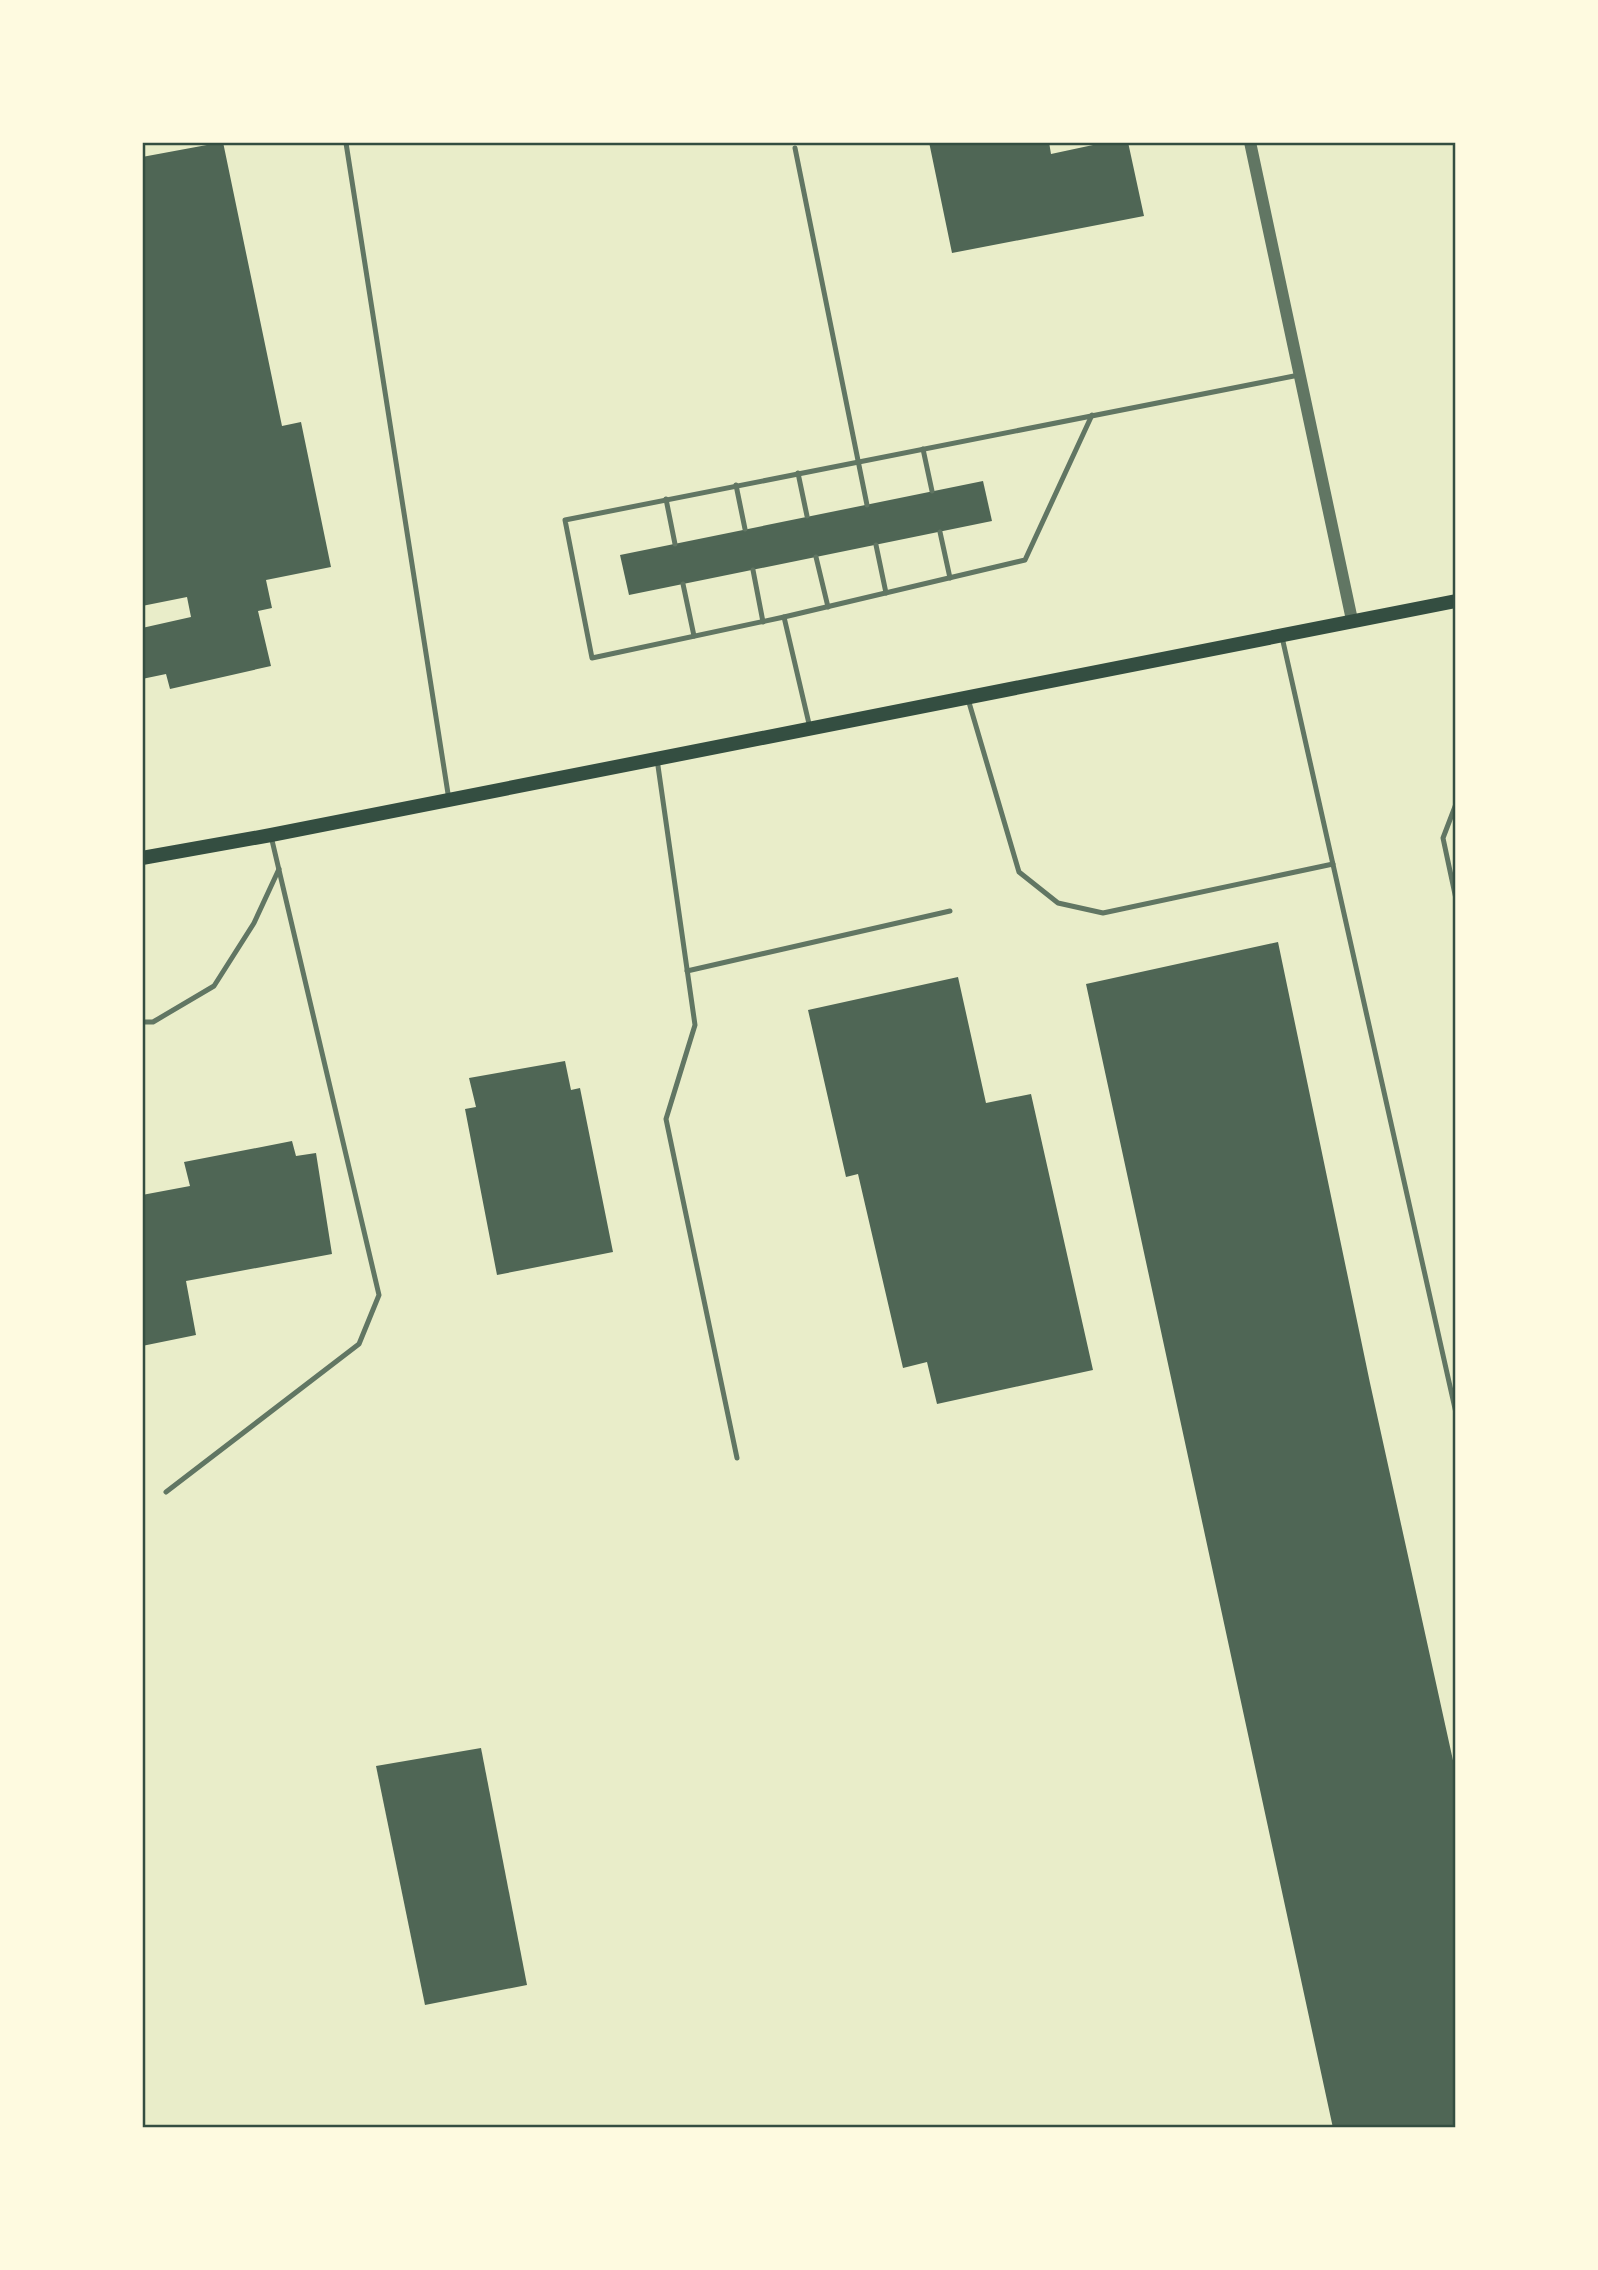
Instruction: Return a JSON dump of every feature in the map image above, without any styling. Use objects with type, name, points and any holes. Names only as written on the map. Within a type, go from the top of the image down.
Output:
[{"type":"main road","points":[[142,858],[271,835],[1456,601]]},
{"type":"street","points":[[1250,142],[1352,620]]},
{"type":"lane","points":[[346,143],[449,800]]},
{"type":"lane","points":[[795,148],[867,505]]},
{"type":"lane","points":[[1092,415],[1026,560],[763,622],[592,658],[565,520],[736,485],[857,462],[1092,415],[1299,375]]},
{"type":"lane","points":[[923,449],[932,491]]},
{"type":"lane","points":[[799,473],[807,516]]},
{"type":"lane","points":[[736,485],[745,529]]},
{"type":"lane","points":[[666,499],[675,544]]},
{"type":"lane","points":[[940,532],[950,578]]},
{"type":"lane","points":[[876,545],[886,593]]},
{"type":"lane","points":[[816,557],[828,607]]},
{"type":"lane","points":[[753,570],[763,622]]},
{"type":"lane","points":[[683,584],[694,636]]},
{"type":"lane","points":[[784,617],[811,729]]},
{"type":"lane","points":[[1281,634],[1456,1413]]},
{"type":"lane","points":[[968,697],[1019,872],[1058,903],[1103,913],[1333,864]]},
{"type":"lane","points":[[657,758],[695,1025],[666,1119],[737,1458]]},
{"type":"lane","points":[[1456,804],[1443,838],[1456,899]]},
{"type":"lane","points":[[166,1492],[359,1344],[379,1296],[271,835]]},
{"type":"lane","points":[[142,1022],[153,1023],[214,986],[254,923],[279,869]]},
{"type":"lane","points":[[687,971],[950,911]]},
{"type":"building","points":[[223,142],[282,426],[301,422],[331,567],[266,580],[272,608],[258,611],[271,666],[170,689],[166,674],[142,679],[142,628],[191,617],[187,597],[142,606],[142,157]]},
{"type":"building","points":[[929,142],[1049,142],[1051,154],[1107,142],[1128,142],[1144,216],[952,253]]},
{"type":"building","points":[[983,481],[992,521],[629,595],[620,555]]},
{"type":"building","points":[[1278,942],[1370,1383],[1456,1774],[1456,2128],[1333,2128],[1086,984]]},
{"type":"building","points":[[958,977],[986,1103],[1031,1094],[1093,1370],[937,1404],[927,1362],[903,1368],[858,1174],[846,1177],[808,1010]]},
{"type":"building","points":[[565,1061],[571,1090],[580,1088],[613,1252],[497,1275],[465,1109],[476,1107],[469,1078]]},
{"type":"building","points":[[292,1141],[296,1156],[316,1153],[332,1254],[186,1281],[196,1335],[142,1346],[142,1195],[190,1186],[184,1162]]},
{"type":"building","points":[[481,1748],[527,1985],[425,2005],[376,1766]]}]
